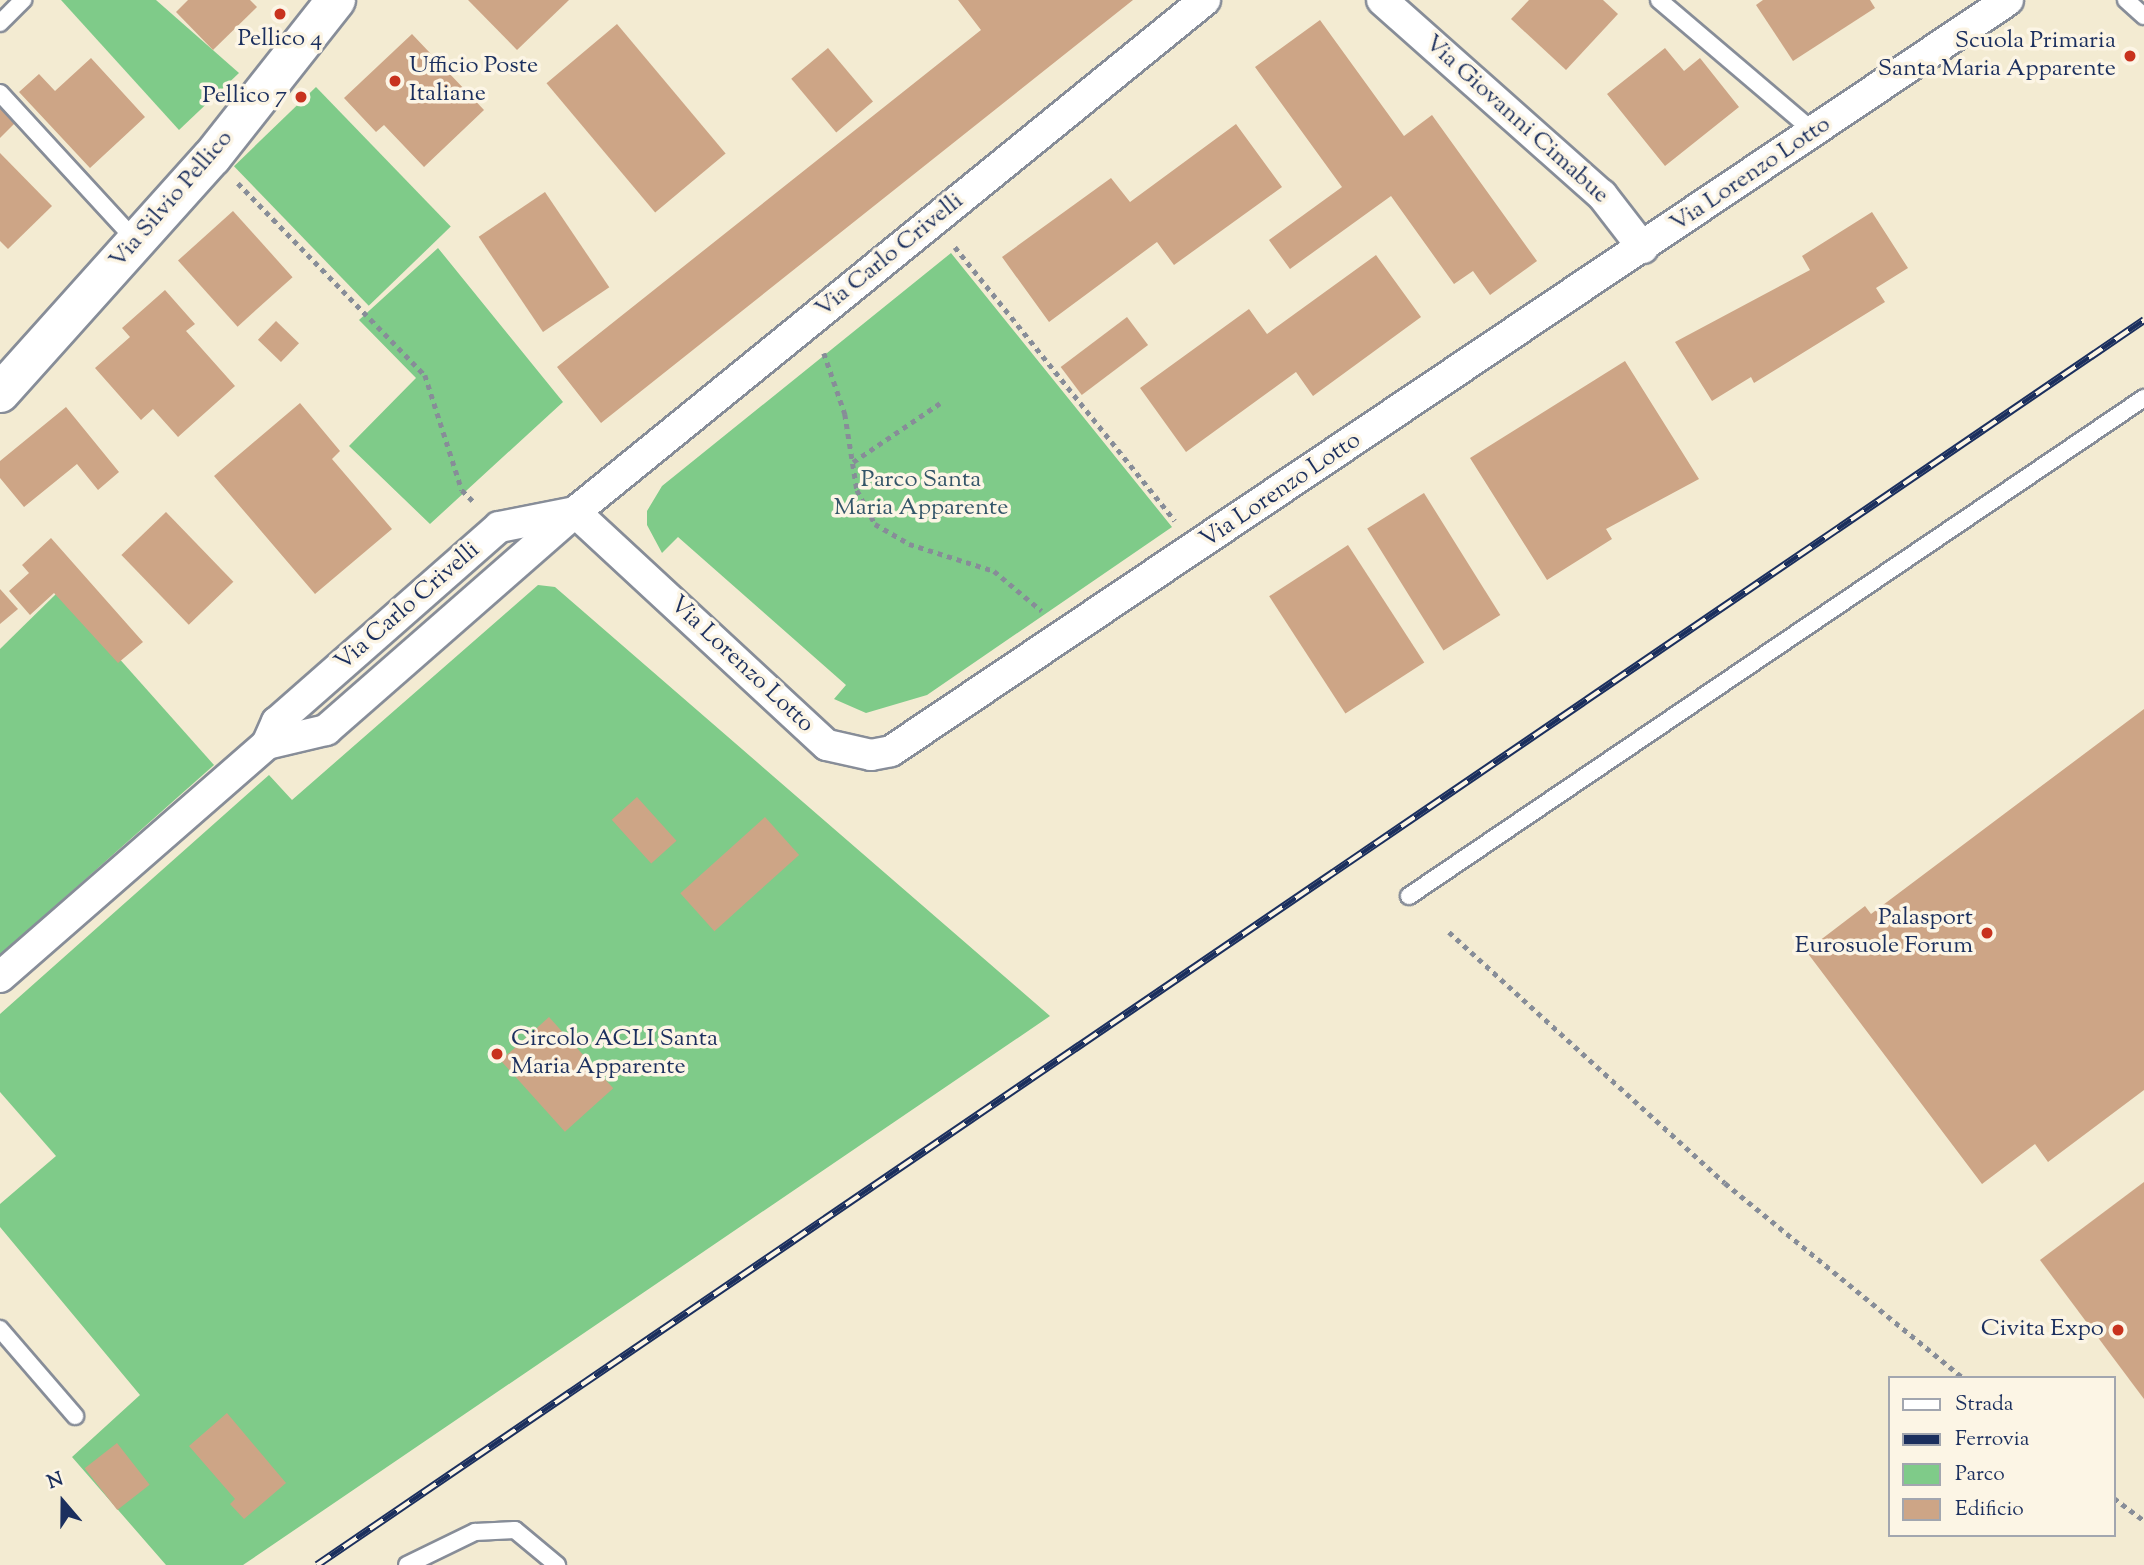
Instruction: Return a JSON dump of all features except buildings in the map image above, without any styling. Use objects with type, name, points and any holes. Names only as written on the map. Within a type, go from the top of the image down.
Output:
[{"type":"main road","name":"Via Silvio Pellico","points":[[0,393],[138,242],[335,0]]},
{"type":"street","name":"Via Carlo Crivelli","points":[[267,744],[326,730],[575,512],[1205,0]]},
{"type":"street","name":"Via Giovanni Cimabue","points":[[1382,0],[1602,195],[1643,248]]},
{"type":"street","name":"Via Lorenzo Lotto","points":[[575,512],[827,745],[861,754],[891,751],[1643,248],[2008,0]]},
{"type":"street","name":"Via Carlo Crivelli","points":[[0,977],[267,744],[276,722],[499,527],[575,512]]},
{"type":"lane","points":[[0,23],[23,0]]},
{"type":"lane","points":[[1659,0],[1814,132]]},
{"type":"lane","points":[[2126,0],[2144,16]]},
{"type":"lane","points":[[0,93],[138,242]]},
{"type":"lane","points":[[1409,896],[2144,398]]},
{"type":"lane","points":[[0,1329],[75,1416]]},
{"type":"lane","points":[[407,1565],[475,1532],[516,1530],[557,1565]]},
{"type":"path","points":[[230,175],[425,375],[462,490],[499,527]]},
{"type":"path","points":[[952,243],[1182,529]]},
{"type":"path","points":[[822,350],[841,398],[864,509],[875,524],[909,544],[994,571],[1026,592],[1048,620]]},
{"type":"path","points":[[853,461],[940,403]]},
{"type":"path","points":[[1449,932],[1725,1184],[1961,1376]]},
{"type":"path","points":[[2116,1500],[2144,1521]]},
{"type":"green space","points":[[61,0],[156,0],[239,73],[179,130]]},
{"type":"green space","points":[[316,87],[451,227],[369,306],[234,166]]},
{"type":"green space","points":[[438,248],[563,402],[430,524],[349,446],[416,378],[359,320]]},
{"type":"green space","name":"Parco Santa Maria Apparente","points":[[951,253],[1172,527],[927,695],[866,713],[834,699],[846,685],[678,537],[662,553],[647,525],[647,511],[662,486]]},
{"type":"green space","name":"Circolo ACLI Santa Maria Apparente","points":[[538,585],[555,587],[1050,1016],[243,1565],[166,1565],[72,1457],[140,1395],[0,1227],[0,1204],[56,1156],[0,1092],[0,1014],[269,775],[292,800]]},
{"type":"green space","points":[[59,591],[214,765],[0,955],[0,649]]},
{"type":"railway","points":[[317,1565],[2144,320]]},
{"type":"place","name":"Pellico 4","points":[[280,14]]},
{"type":"place","name":"Scuola Primaria Santa Maria Apparente","points":[[2130,56]]},
{"type":"place","name":"Ufficio Poste Italiane","points":[[395,81]]},
{"type":"place","name":"Pellico 7","points":[[301,97]]},
{"type":"place","name":"Palasport Eurosuole Forum","points":[[1987,933]]},
{"type":"place","name":"Circolo ACLI Santa Maria Apparente","points":[[497,1054]]},
{"type":"place","name":"Civita Expo","points":[[2118,1330]]}]
